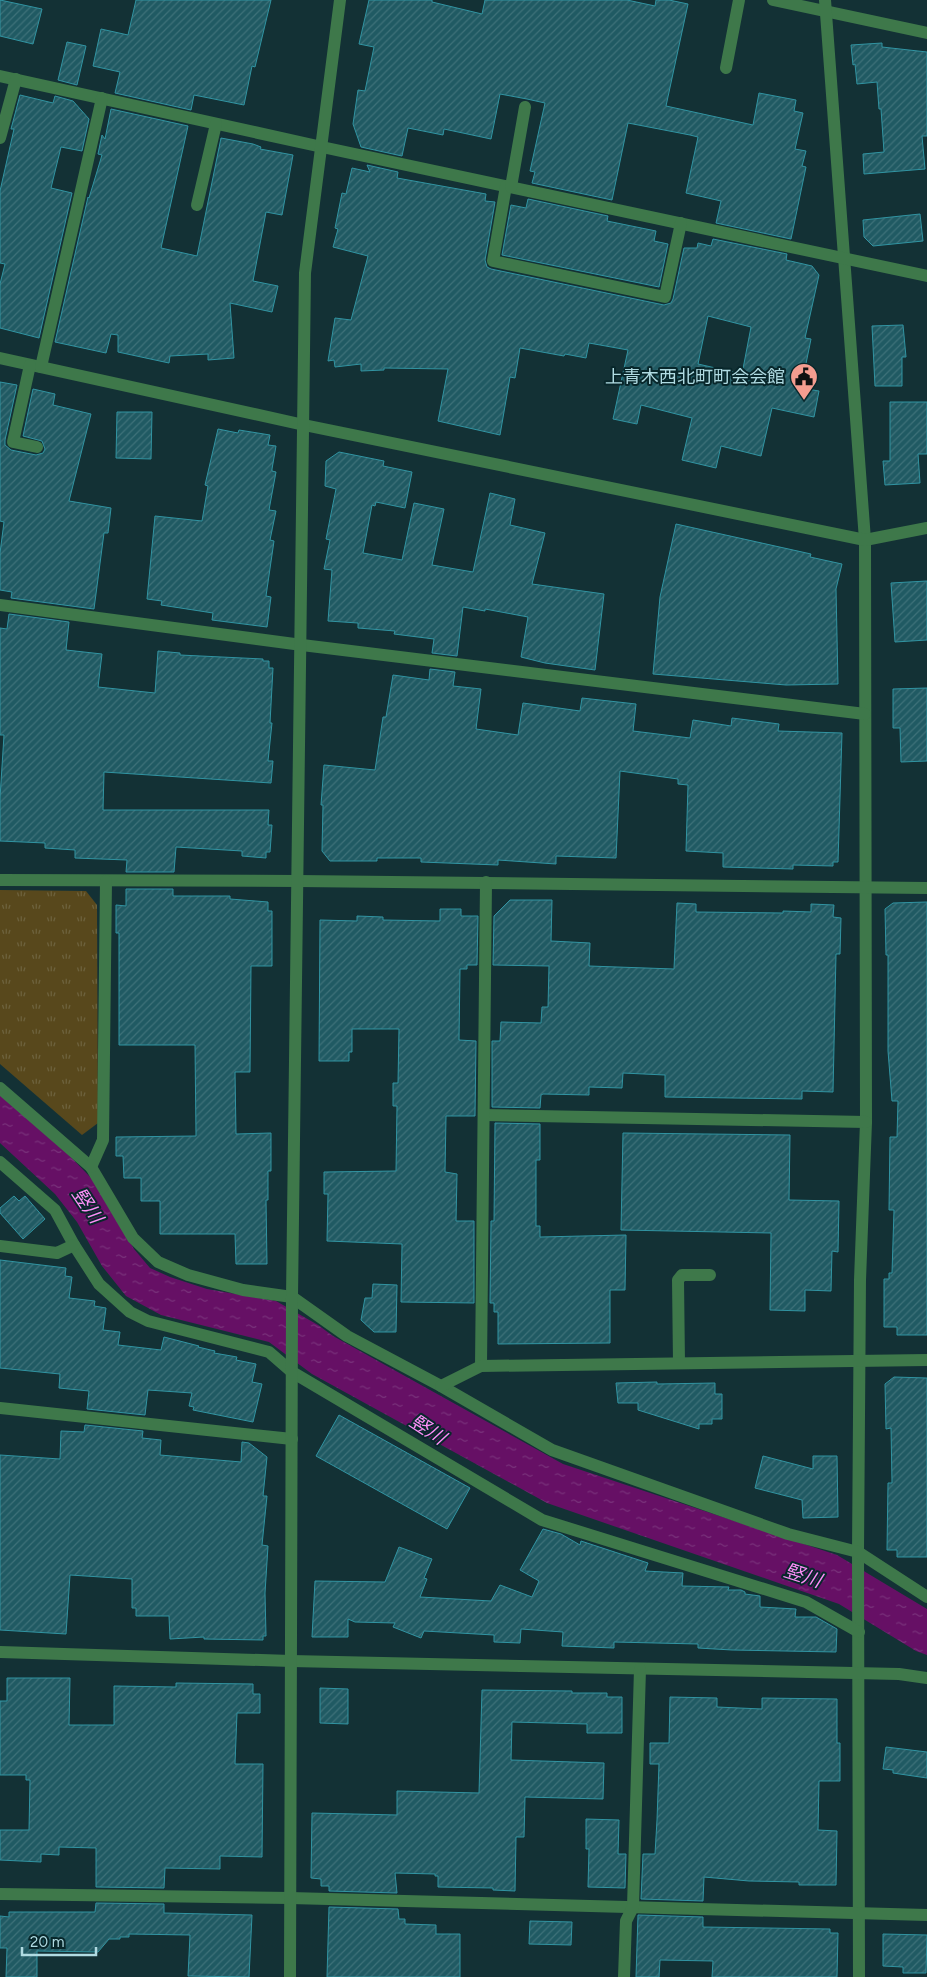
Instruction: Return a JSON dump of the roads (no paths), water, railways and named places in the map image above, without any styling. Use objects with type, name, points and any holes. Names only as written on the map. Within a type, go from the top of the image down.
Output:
[{"type":"street","points":[[290,1977],[292,1302],[302,646],[305,273],[340,0]]},
{"type":"street","points":[[726,68],[740,0]]},
{"type":"street","points":[[773,0],[826,6],[927,33]]},
{"type":"street","points":[[826,6],[864,540],[866,1122],[860,1280],[858,1552],[859,1977]]},
{"type":"street","points":[[0,76],[927,276]]},
{"type":"street","points":[[0,138],[16,79]]},
{"type":"street","points":[[37,446],[12,442],[35,366],[102,98]]},
{"type":"street","points":[[525,107],[493,261],[665,297],[680,223]]},
{"type":"street","points":[[197,205],[216,124]]},
{"type":"street","points":[[0,358],[304,425],[864,540],[927,528]]},
{"type":"street","points":[[0,605],[302,646],[865,714]]},
{"type":"street","points":[[0,880],[486,882],[927,888]]},
{"type":"street","points":[[90,1166],[103,1140],[106,881]]},
{"type":"street","points":[[480,1366],[486,882]]},
{"type":"street","points":[[0,1088],[90,1166],[132,1238],[158,1262],[188,1275],[292,1302],[347,1336],[440,1386],[552,1450],[788,1534],[858,1552],[927,1597]]},
{"type":"street","points":[[484,1114],[866,1122]]},
{"type":"street","points":[[0,1162],[55,1210],[98,1284],[130,1312],[148,1321],[269,1352],[542,1520],[806,1602],[858,1632]]},
{"type":"street","points":[[0,1246],[57,1253],[74,1245]]},
{"type":"street","points":[[679,1363],[678,1280],[682,1275],[710,1275]]},
{"type":"street","points":[[440,1386],[480,1366],[927,1360]]},
{"type":"street","points":[[0,1408],[292,1439]]},
{"type":"street","points":[[0,1652],[291,1661],[899,1674],[927,1678]]},
{"type":"street","points":[[624,1977],[626,1920],[633,1907],[640,1669]]},
{"type":"street","points":[[0,1894],[290,1898],[927,1914]]},
{"type":"water","name":"竪川","points":[[0,1095],[62,1148],[93,1180],[134,1249],[150,1268],[170,1277],[207,1289],[276,1301],[318,1325],[333,1336],[563,1464],[837,1555],[927,1609],[927,1655],[916,1651],[839,1604],[547,1503],[312,1374],[269,1342],[161,1315],[126,1296],[102,1266],[77,1222],[55,1194],[0,1143]]},
{"type":"place","name":"上青木西北町町会会館","points":[[804,401]]}]
